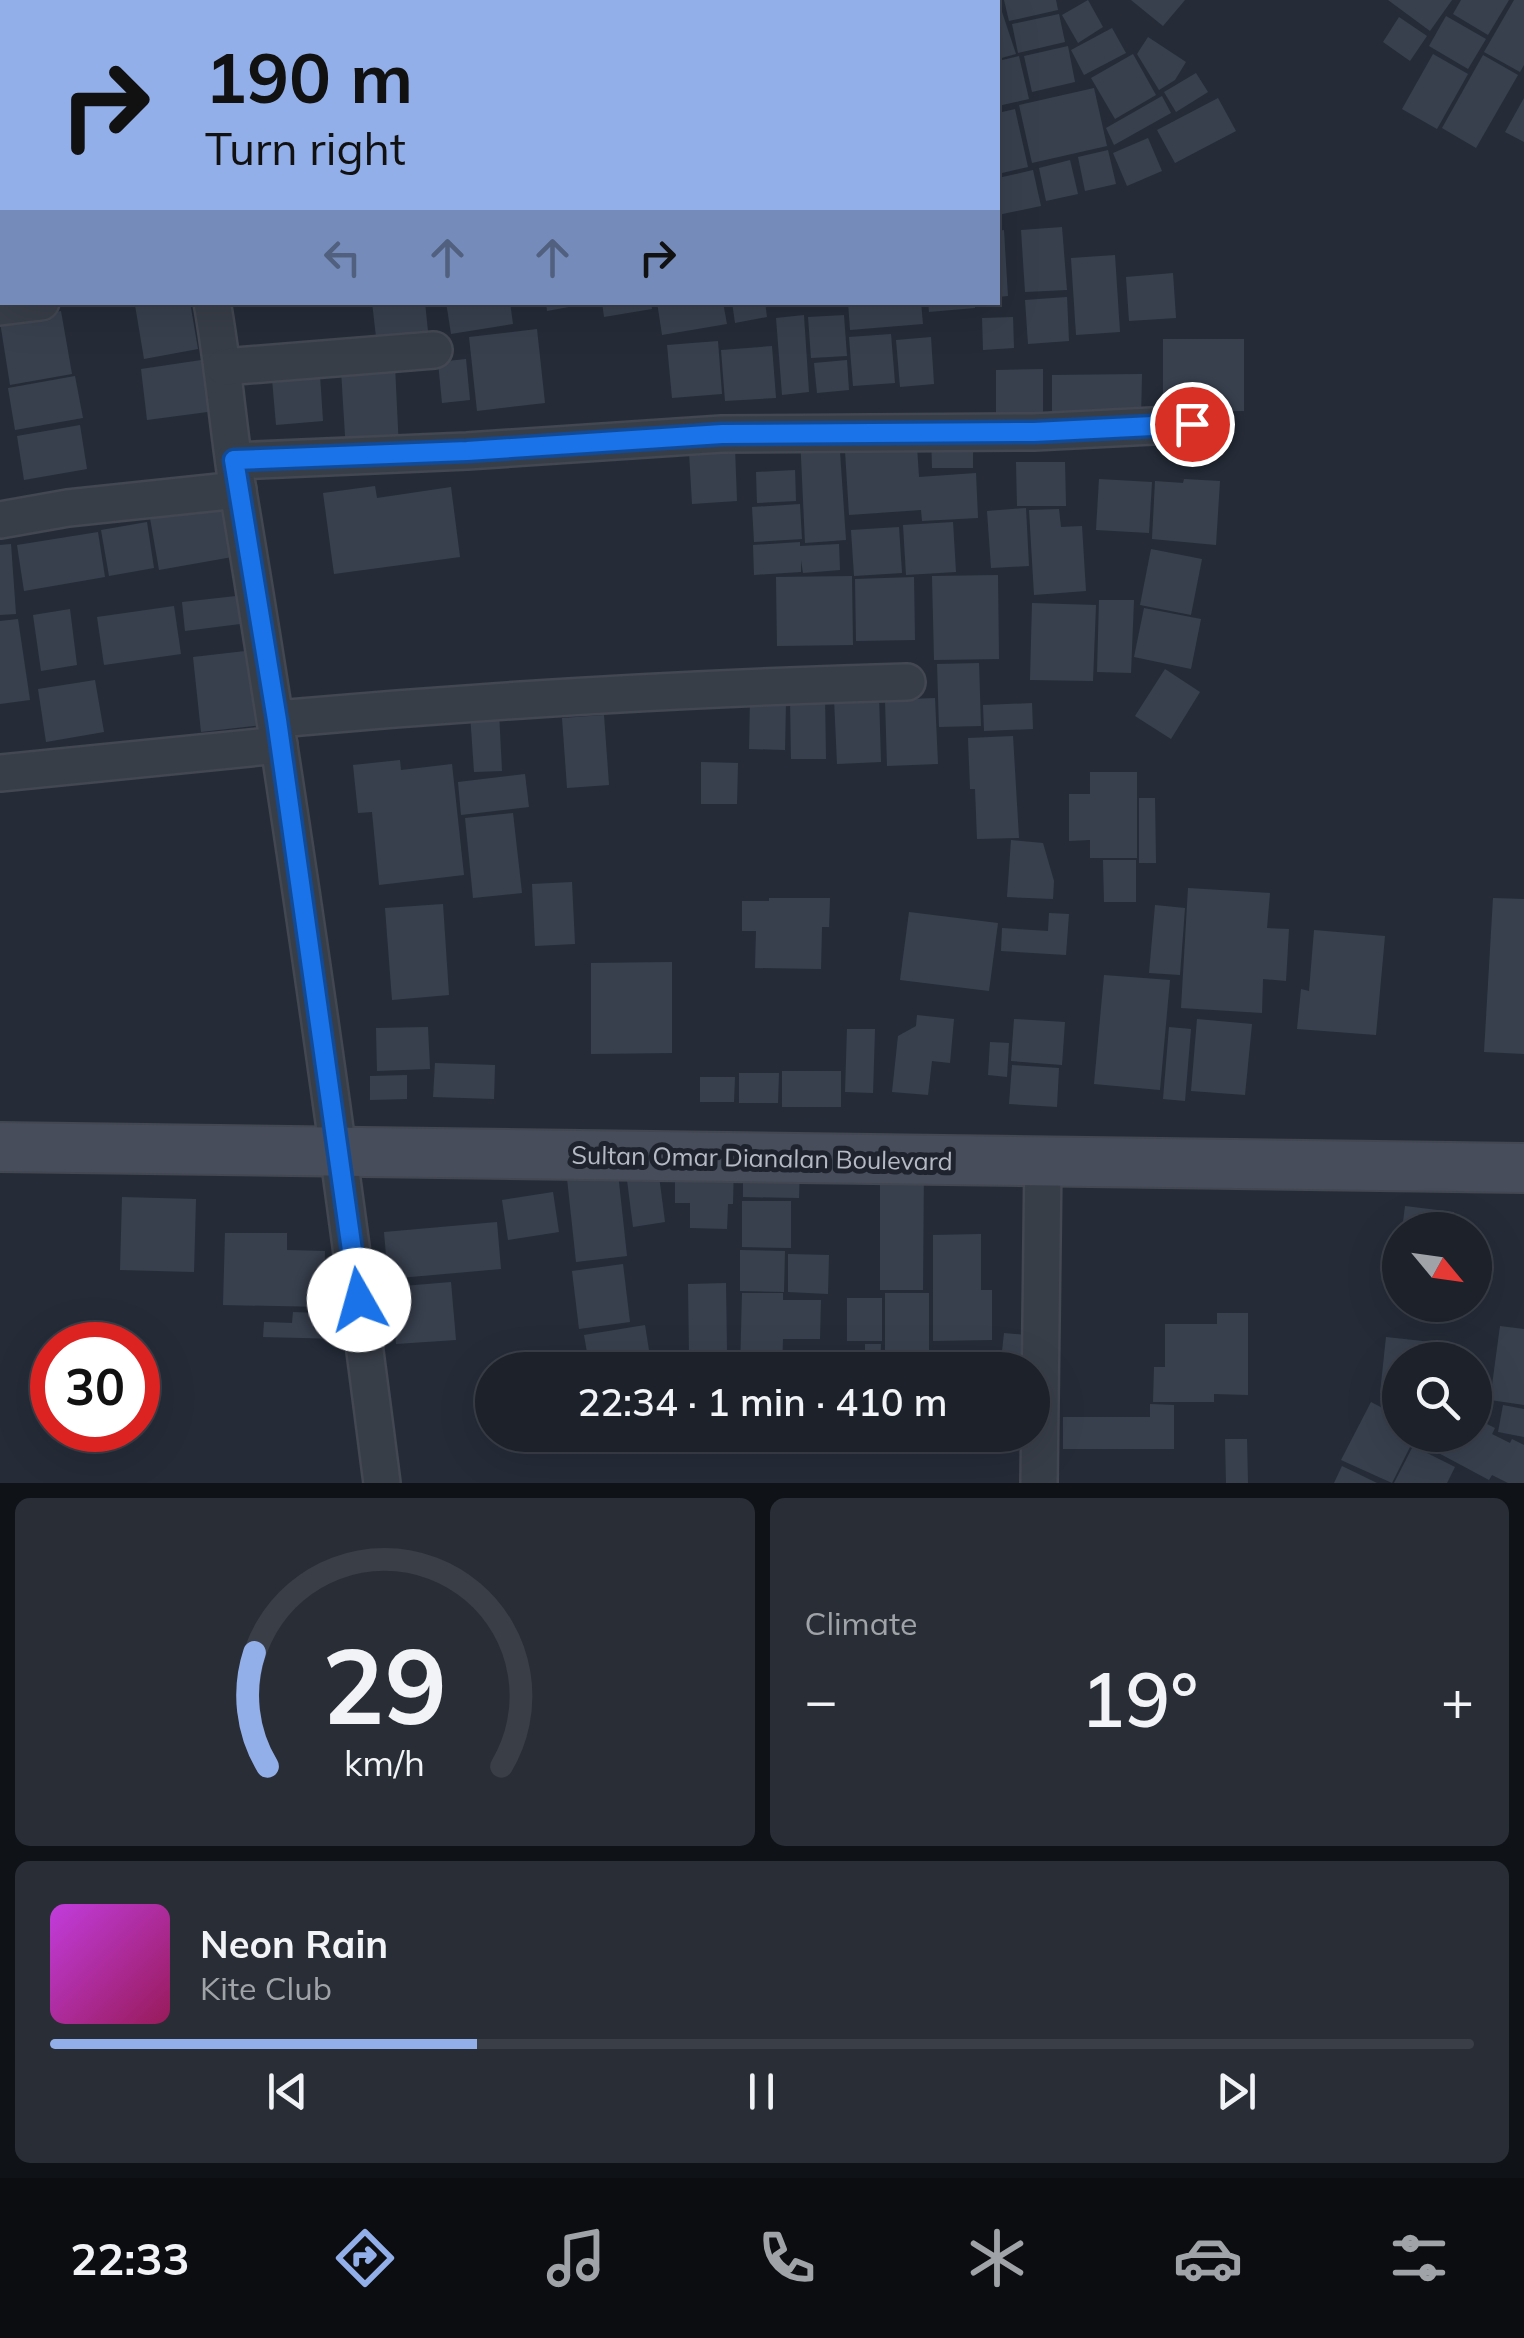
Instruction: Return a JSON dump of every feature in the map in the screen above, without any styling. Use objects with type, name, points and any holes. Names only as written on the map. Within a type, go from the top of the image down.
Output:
[{"type":"main road","name":"Sultan Omar Dianalan Boulevard","points":[[0,1147],[1524,1168]]},
{"type":"street","points":[[213,305],[340,1153],[382,1483]]},
{"type":"street","points":[[224,367],[434,350]]},
{"type":"street","points":[[0,520],[236,475],[467,451],[722,434],[1034,432],[1192,424]]},
{"type":"street","points":[[0,772],[278,732],[438,704],[696,688],[906,682]]},
{"type":"street","points":[[1039,1483],[1042,1161]]},
{"type":"building","points":[[1004,0],[1056,0],[1058,10],[1009,21]]},
{"type":"building","points":[[1088,0],[1103,27],[1078,43],[1062,15]]},
{"type":"building","points":[[1131,0],[1185,0],[1163,26]]},
{"type":"building","points":[[1388,0],[1452,0],[1430,31]]},
{"type":"building","points":[[1461,0],[1509,0],[1488,35],[1453,14]]},
{"type":"building","points":[[1514,0],[1524,0],[1524,65],[1520,72],[1484,52]]},
{"type":"building","points":[[1000,6],[1016,54],[1000,58]]},
{"type":"building","points":[[1059,14],[1065,42],[1018,53],[1012,24]]},
{"type":"building","points":[[1446,16],[1486,39],[1468,69],[1429,46]]},
{"type":"building","points":[[1399,17],[1427,36],[1410,61],[1383,42]]},
{"type":"building","points":[[1112,28],[1126,53],[1084,75],[1071,50]]},
{"type":"building","points":[[1148,37],[1186,62],[1175,80],[1159,90],[1137,54]]},
{"type":"building","points":[[1068,46],[1075,82],[1032,92],[1024,56]]},
{"type":"building","points":[[1133,54],[1156,95],[1115,119],[1091,78]]},
{"type":"building","points":[[1433,54],[1468,74],[1437,129],[1402,109]]},
{"type":"building","points":[[1483,55],[1518,75],[1476,148],[1442,128]]},
{"type":"building","points":[[1019,56],[1029,99],[1000,106],[1000,61]]},
{"type":"building","points":[[1196,73],[1208,92],[1176,112],[1164,92]]},
{"type":"building","points":[[1094,88],[1107,146],[1032,163],[1019,105]]},
{"type":"building","points":[[1162,96],[1171,113],[1114,145],[1106,128]]},
{"type":"building","points":[[1218,98],[1236,131],[1175,163],[1157,130]]},
{"type":"building","points":[[1524,98],[1524,142],[1505,132]]},
{"type":"building","points":[[1015,109],[1028,167],[1000,174],[1000,113]]},
{"type":"building","points":[[1148,138],[1162,171],[1127,186],[1113,153]]},
{"type":"building","points":[[1108,150],[1116,184],[1085,191],[1078,157]]},
{"type":"building","points":[[1070,160],[1078,194],[1046,201],[1039,168]]},
{"type":"building","points":[[1033,170],[1041,206],[1000,215],[1000,178]]},
{"type":"building","points":[[1062,227],[1067,290],[1025,292],[1021,230]]},
{"type":"building","points":[[1004,230],[1008,296],[1000,297],[1000,231]]},
{"type":"building","points":[[1115,255],[1120,332],[1076,335],[1071,258]]},
{"type":"building","points":[[1173,273],[1176,318],[1129,321],[1126,277]]},
{"type":"building","points":[[1067,297],[1069,341],[1028,344],[1025,300]]},
{"type":"building","points":[[135,305],[191,305],[198,349],[144,359]]},
{"type":"building","points":[[372,305],[425,305],[428,331],[376,337]]},
{"type":"building","points":[[446,305],[510,305],[513,324],[451,334]]},
{"type":"building","points":[[546,305],[580,305],[547,311]]},
{"type":"building","points":[[602,305],[651,305],[652,309],[604,317]]},
{"type":"building","points":[[657,305],[724,305],[727,324],[662,335]]},
{"type":"building","points":[[732,305],[765,305],[767,317],[735,323]]},
{"type":"building","points":[[848,305],[921,305],[923,324],[850,330]]},
{"type":"building","points":[[928,305],[975,305],[975,308],[929,312]]},
{"type":"building","points":[[61,311],[72,374],[10,385],[0,322]]},
{"type":"building","points":[[804,315],[809,392],[782,395],[776,318]]},
{"type":"building","points":[[844,315],[847,356],[811,358],[808,317]]},
{"type":"building","points":[[1013,317],[1014,348],[983,350],[982,318]]},
{"type":"building","points":[[537,329],[545,403],[477,411],[469,337]]},
{"type":"building","points":[[891,334],[895,383],[853,386],[849,337]]},
{"type":"building","points":[[931,337],[934,384],[900,387],[896,340]]},
{"type":"building","points":[[1163,339],[1244,339],[1244,411],[1163,412]]},
{"type":"building","points":[[718,341],[722,394],[672,398],[667,345]]},
{"type":"building","points":[[772,346],[776,398],[725,401],[721,350]]},
{"type":"building","points":[[208,359],[215,411],[147,420],[141,369]]},
{"type":"building","points":[[466,359],[470,400],[442,403],[438,362]]},
{"type":"building","points":[[847,360],[849,390],[817,393],[814,363]]},
{"type":"building","points":[[395,366],[399,449],[346,452],[341,370]]},
{"type":"building","points":[[1043,369],[1043,419],[996,420],[996,370]]},
{"type":"building","points":[[1142,374],[1141,419],[1052,420],[1052,375]]},
{"type":"building","points":[[320,375],[323,421],[276,425],[272,379]]},
{"type":"building","points":[[75,376],[83,418],[15,430],[8,388]]},
{"type":"building","points":[[80,425],[87,469],[24,480],[17,436]]},
{"type":"building","points":[[800,436],[839,437],[846,540],[805,543]]},
{"type":"building","points":[[931,436],[973,436],[973,468],[932,468]]},
{"type":"building","points":[[917,446],[919,477],[976,473],[978,518],[922,521],[921,510],[849,515],[845,451]]},
{"type":"building","points":[[735,448],[737,501],[692,504],[689,452]]},
{"type":"building","points":[[1016,462],[1065,462],[1066,506],[1017,506]]},
{"type":"building","points":[[795,470],[796,501],[757,503],[756,472]]},
{"type":"building","points":[[1099,479],[1152,482],[1149,533],[1096,530]]},
{"type":"building","points":[[1184,479],[1220,481],[1216,545],[1152,539],[1155,481],[1183,483]]},
{"type":"building","points":[[375,486],[377,498],[451,487],[460,557],[334,574],[323,493]]},
{"type":"building","points":[[229,504],[238,556],[159,570],[150,518]]},
{"type":"building","points":[[800,504],[802,539],[754,542],[752,507]]},
{"type":"building","points":[[1026,508],[1029,566],[991,568],[987,511]]},
{"type":"building","points":[[1059,509],[1061,527],[1082,526],[1086,591],[1034,595],[1029,510]]},
{"type":"building","points":[[147,522],[154,568],[109,576],[101,530]]},
{"type":"building","points":[[953,522],[956,572],[906,575],[903,525]]},
{"type":"building","points":[[899,527],[902,573],[854,576],[851,530]]},
{"type":"building","points":[[98,532],[105,577],[24,591],[17,545]]},
{"type":"building","points":[[800,542],[800,546],[839,544],[840,570],[803,573],[801,560],[801,572],[754,575],[753,545]]},
{"type":"building","points":[[11,544],[16,614],[0,615],[0,545]]},
{"type":"building","points":[[1151,549],[1202,559],[1191,615],[1140,605]]},
{"type":"building","points":[[998,575],[999,659],[934,660],[932,576]]},
{"type":"building","points":[[852,576],[853,645],[777,646],[776,577]]},
{"type":"building","points":[[914,577],[915,640],[856,641],[855,579]]},
{"type":"building","points":[[245,595],[248,623],[185,631],[182,602]]},
{"type":"building","points":[[1099,600],[1134,600],[1131,673],[1097,672]]},
{"type":"building","points":[[1032,603],[1096,605],[1093,681],[1030,680]]},
{"type":"building","points":[[174,606],[181,654],[104,665],[97,617]]},
{"type":"building","points":[[1144,608],[1201,619],[1191,669],[1134,657]]},
{"type":"building","points":[[70,609],[77,665],[41,671],[33,615]]},
{"type":"building","points":[[18,619],[30,700],[0,704],[0,621]]},
{"type":"building","points":[[254,650],[262,725],[201,732],[193,657]]},
{"type":"building","points":[[979,663],[981,726],[939,727],[937,664]]},
{"type":"building","points":[[1165,669],[1200,692],[1171,739],[1135,716]]},
{"type":"building","points":[[95,680],[104,732],[46,742],[38,689]]},
{"type":"building","points":[[825,696],[826,759],[791,759],[790,697]]},
{"type":"building","points":[[879,696],[881,762],[837,764],[834,698]]},
{"type":"building","points":[[935,698],[938,764],[887,766],[885,700]]},
{"type":"building","points":[[750,700],[786,701],[785,750],[749,749]]},
{"type":"building","points":[[1032,703],[1033,729],[984,731],[983,705]]},
{"type":"building","points":[[499,712],[502,771],[474,772],[470,713]]},
{"type":"building","points":[[604,715],[609,785],[567,788],[562,718]]},
{"type":"building","points":[[1013,736],[1019,838],[977,839],[968,738]]},
{"type":"building","points":[[400,760],[401,770],[452,764],[464,875],[379,885],[372,812],[358,813],[353,765]]},
{"type":"building","points":[[701,762],[738,763],[737,804],[701,804]]},
{"type":"building","points":[[1090,772],[1137,772],[1137,858],[1090,858],[1090,840],[1069,841],[1069,794],[1090,794]]},
{"type":"building","points":[[525,774],[529,807],[461,815],[458,782]]},
{"type":"building","points":[[1139,798],[1155,798],[1156,863],[1139,863]]},
{"type":"building","points":[[513,813],[522,893],[473,898],[465,818]]},
{"type":"building","points":[[1011,840],[1043,843],[1054,881],[1053,899],[1007,897]]},
{"type":"building","points":[[1103,860],[1136,860],[1136,902],[1104,902]]},
{"type":"building","points":[[572,882],[575,944],[535,946],[532,884]]},
{"type":"building","points":[[1188,888],[1270,893],[1267,928],[1289,929],[1286,981],[1263,979],[1262,1013],[1181,1008]]},
{"type":"building","points":[[830,898],[829,927],[822,927],[821,969],[755,968],[756,931],[742,931],[742,901]]},
{"type":"building","points":[[1493,898],[1524,899],[1524,1054],[1484,1052]]},
{"type":"building","points":[[443,904],[449,995],[392,1000],[385,908]]},
{"type":"building","points":[[1155,905],[1185,908],[1180,975],[1149,973]]},
{"type":"building","points":[[909,912],[998,923],[989,991],[900,980]]},
{"type":"building","points":[[1049,913],[1069,914],[1066,955],[1001,951],[1002,928],[1048,931]]},
{"type":"building","points":[[1314,930],[1385,936],[1376,1035],[1297,1029],[1301,989],[1309,991]]},
{"type":"building","points":[[672,962],[672,1053],[591,1054],[591,963]]},
{"type":"building","points":[[1104,975],[1170,980],[1160,1090],[1094,1084]]},
{"type":"building","points":[[917,1015],[954,1019],[950,1063],[932,1061],[928,1095],[892,1092],[898,1036],[916,1026]]},
{"type":"building","points":[[1014,1019],[1065,1022],[1062,1065],[1011,1061]]},
{"type":"building","points":[[1197,1019],[1252,1024],[1245,1095],[1191,1091]]},
{"type":"building","points":[[428,1027],[430,1069],[377,1071],[376,1028]]},
{"type":"building","points":[[1169,1027],[1191,1029],[1185,1101],[1163,1099]]},
{"type":"building","points":[[847,1029],[875,1029],[873,1093],[845,1092]]},
{"type":"building","points":[[990,1042],[1009,1043],[1007,1077],[988,1075]]},
{"type":"building","points":[[435,1063],[495,1065],[494,1099],[433,1097]]},
{"type":"building","points":[[1012,1065],[1059,1068],[1057,1107],[1009,1104]]},
{"type":"building","points":[[782,1071],[841,1071],[841,1107],[782,1107]]},
{"type":"building","points":[[739,1073],[779,1073],[778,1103],[739,1103]]},
{"type":"building","points":[[407,1075],[407,1099],[370,1100],[370,1076]]},
{"type":"building","points":[[700,1077],[735,1077],[734,1102],[700,1102]]},
{"type":"building","points":[[675,1160],[734,1161],[733,1204],[728,1204],[727,1229],[690,1228],[690,1203],[675,1203]]},
{"type":"building","points":[[880,1161],[924,1161],[923,1290],[880,1290]]},
{"type":"building","points":[[617,1164],[627,1256],[576,1262],[566,1169]]},
{"type":"building","points":[[743,1164],[800,1165],[799,1198],[743,1197]]},
{"type":"building","points":[[658,1168],[665,1222],[633,1227],[626,1172]]},
{"type":"building","points":[[553,1192],[559,1232],[508,1240],[502,1200]]},
{"type":"building","points":[[122,1197],[196,1199],[194,1272],[120,1270]]},
{"type":"building","points":[[742,1201],[791,1201],[791,1248],[742,1247]]},
{"type":"building","points":[[1405,1206],[1454,1212],[1404,1212]]},
{"type":"building","points":[[497,1222],[501,1269],[388,1279],[384,1232]]},
{"type":"building","points":[[225,1233],[287,1233],[287,1250],[325,1251],[324,1307],[223,1305]]},
{"type":"building","points":[[981,1234],[981,1290],[992,1290],[992,1340],[933,1341],[933,1235]]},
{"type":"building","points":[[740,1250],[785,1251],[784,1292],[740,1291]]},
{"type":"building","points":[[788,1254],[829,1255],[828,1294],[788,1292]]},
{"type":"building","points":[[623,1264],[630,1322],[579,1329],[572,1271]]},
{"type":"building","points":[[451,1282],[456,1340],[396,1344],[391,1287]]},
{"type":"building","points":[[726,1283],[727,1352],[689,1352],[688,1284]]},
{"type":"building","points":[[742,1293],[783,1293],[783,1300],[821,1300],[820,1339],[783,1339],[783,1352],[740,1352]]},
{"type":"building","points":[[885,1293],[929,1293],[929,1352],[885,1352]]},
{"type":"building","points":[[847,1298],[882,1298],[882,1341],[847,1341]]},
{"type":"building","points":[[293,1312],[343,1314],[341,1339],[263,1337],[264,1322],[292,1323]]},
{"type":"building","points":[[1217,1313],[1248,1313],[1248,1395],[1214,1394],[1214,1402],[1153,1402],[1154,1367],[1165,1367],[1165,1324],[1217,1324]]},
{"type":"building","points":[[645,1325],[649,1352],[587,1352],[584,1335]]},
{"type":"building","points":[[1500,1326],[1524,1329],[1524,1405],[1492,1400]]},
{"type":"building","points":[[1004,1333],[1037,1336],[1035,1352],[1002,1352]]},
{"type":"building","points":[[1386,1337],[1432,1342],[1385,1342]]},
{"type":"building","points":[[865,1344],[881,1344],[881,1352],[865,1352]]},
{"type":"building","points":[[1371,1402],[1382,1408],[1382,1452],[1408,1452],[1392,1483],[1341,1460]]},
{"type":"building","points":[[1150,1404],[1174,1405],[1174,1449],[1063,1449],[1063,1417],[1150,1417]]},
{"type":"building","points":[[1503,1405],[1524,1409],[1524,1437],[1498,1432]]},
{"type":"building","points":[[1492,1434],[1524,1445],[1524,1483],[1508,1483],[1492,1475],[1489,1480],[1437,1452],[1492,1452]]},
{"type":"building","points":[[1225,1439],[1247,1439],[1248,1483],[1226,1483]]},
{"type":"building","points":[[1410,1452],[1425,1452],[1455,1467],[1447,1483],[1394,1483]]},
{"type":"building","points":[[1342,1466],[1377,1483],[1334,1483]]},
{"type":"route","points":[[359,1300],[277,720],[234,460],[467,451],[722,434],[1034,432],[1192,424]]}]
